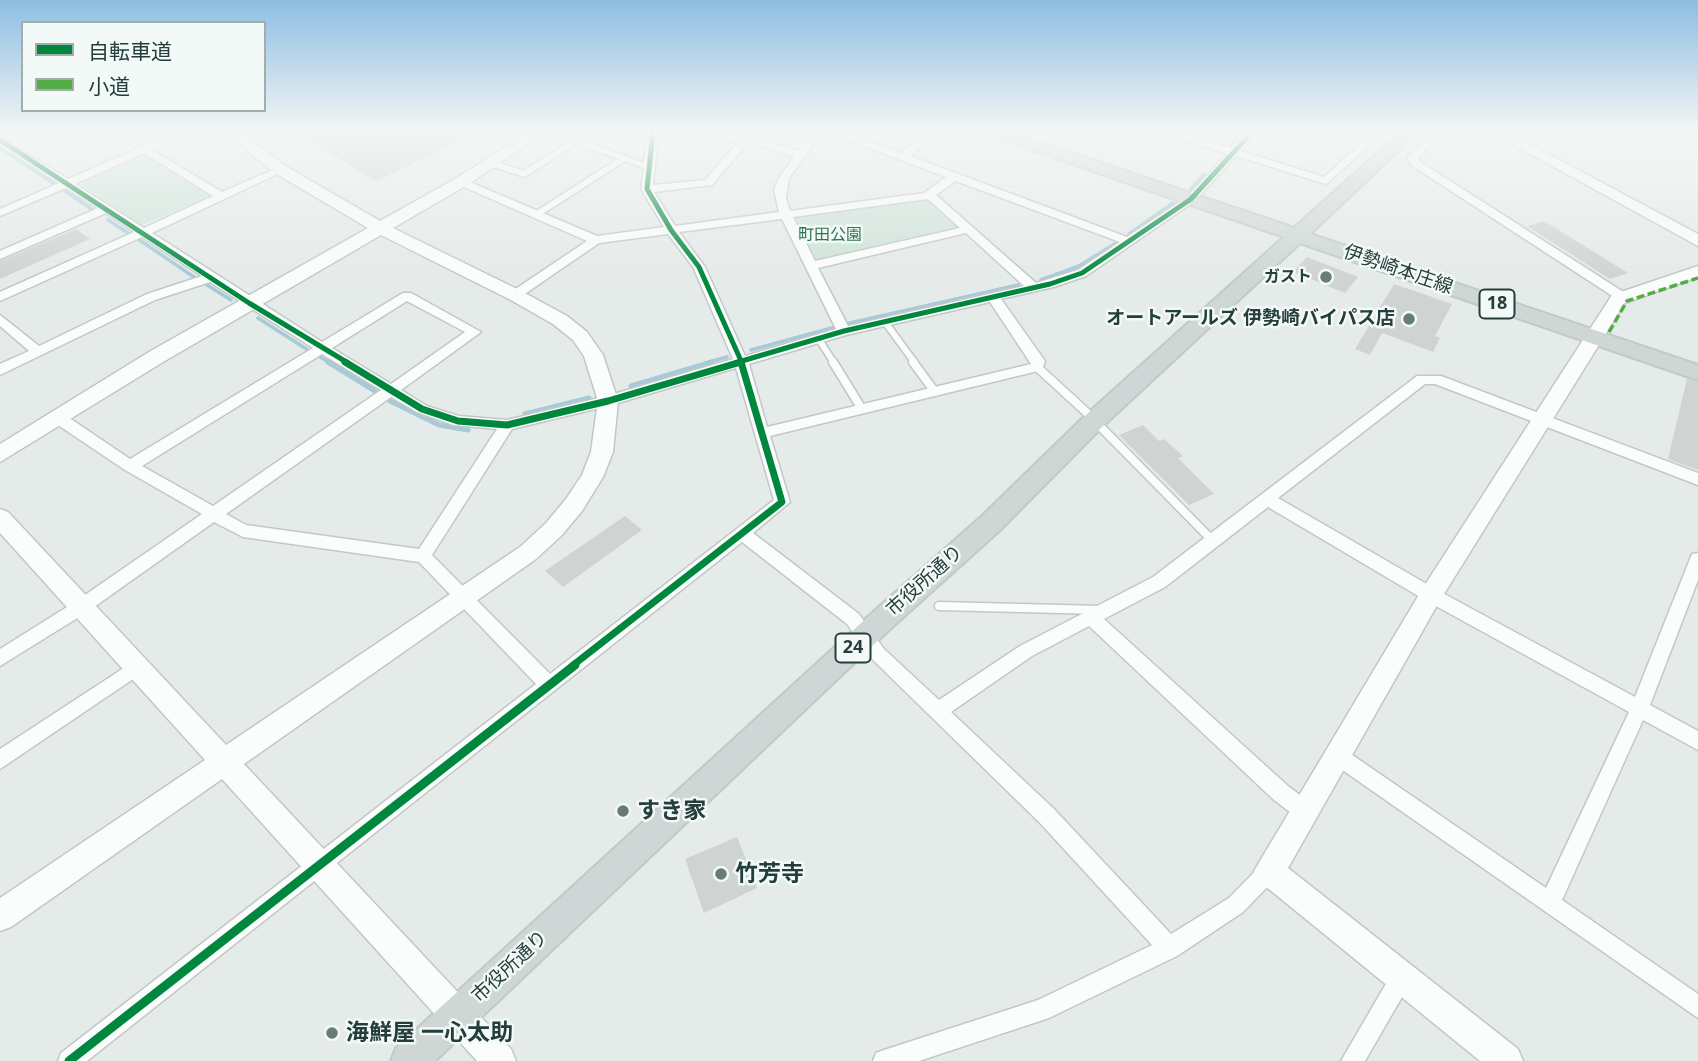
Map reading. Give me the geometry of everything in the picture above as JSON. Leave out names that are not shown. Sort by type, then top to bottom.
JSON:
[{"type":"main road","name":"伊勢崎本庄線","points":[[1137,181],[1698,373]]},
{"type":"main road","name":"市役所通り","points":[[409,1061],[990,524],[1095,420],[1357,181]]},
{"type":"street","points":[[64,181],[249,303],[422,409],[458,421],[507,425],[608,401],[844,331],[993,298],[1082,273],[1191,199],[1208,181]]},
{"type":"street","points":[[0,213],[74,181]]},
{"type":"street","points":[[195,181],[222,197]]},
{"type":"street","points":[[0,297],[258,181]]},
{"type":"street","points":[[0,916],[528,553],[554,529],[592,477],[602,452],[608,401],[593,355],[580,337],[560,320],[380,228],[299,181]]},
{"type":"street","points":[[69,1061],[782,502],[741,361],[699,267],[671,230],[647,189],[648,181]]},
{"type":"street","points":[[647,189],[708,183],[710,181]]},
{"type":"street","points":[[784,181],[780,186],[780,199],[786,215],[844,331]]},
{"type":"street","points":[[515,295],[596,240],[930,195],[949,181]]},
{"type":"street","points":[[967,181],[1130,242]]},
{"type":"street","points":[[1444,181],[1621,296]]},
{"type":"street","points":[[1586,181],[1698,241]]},
{"type":"street","points":[[0,454],[249,303],[461,182],[596,240]]},
{"type":"street","points":[[930,195],[1034,288]]},
{"type":"street","points":[[0,255],[106,209]]},
{"type":"street","points":[[810,266],[969,229]]},
{"type":"street","points":[[884,1061],[1041,1010],[1169,948],[1236,905],[1269,871],[1431,595],[1621,296],[1698,271]]},
{"type":"street","points":[[0,370],[151,297],[212,276]]},
{"type":"street","points":[[0,658],[81,607],[474,332],[407,296],[130,466]]},
{"type":"street","points":[[763,433],[1037,367],[1038,361],[993,298]]},
{"type":"street","points":[[0,319],[37,351]]},
{"type":"street","points":[[938,711],[1026,652],[1159,582],[1422,379],[1436,379],[1698,479]]},
{"type":"street","points":[[57,417],[130,466],[243,531],[423,556],[550,686]]},
{"type":"street","points":[[423,556],[507,425]]},
{"type":"street","points":[[1267,499],[1431,595],[1698,741]]},
{"type":"street","points":[[0,518],[499,1061]]},
{"type":"street","points":[[743,534],[853,619],[878,654],[1047,816],[1169,948]]},
{"type":"street","points":[[1550,902],[1639,710],[1698,559]]},
{"type":"street","points":[[1099,614],[1281,793],[1306,811]]},
{"type":"street","points":[[0,760],[136,668]]},
{"type":"street","points":[[1338,756],[1698,1007]]},
{"type":"street","points":[[1269,871],[1506,1061]]},
{"type":"street","points":[[1352,1061],[1402,978]]},
{"type":"lane","points":[[537,214],[589,181]]},
{"type":"lane","points":[[885,322],[935,392]]},
{"type":"lane","points":[[818,338],[862,409]]},
{"type":"lane","points":[[1037,367],[1095,420],[1213,541]]},
{"type":"lane","points":[[939,606],[1099,614]]},
{"type":"green space","points":[[87,181],[186,181],[211,196],[142,225],[80,184]]},
{"type":"green space","name":"町田公園","points":[[925,200],[931,202],[958,226],[955,229],[820,261],[815,258],[794,220],[798,217]]},
{"type":"building","points":[[1544,221],[1628,273],[1610,279],[1527,226]]},
{"type":"building","points":[[76,229],[90,239],[0,279],[0,261]]},
{"type":"building","points":[[1307,257],[1358,277],[1345,293],[1293,272]]},
{"type":"building","name":"オートアールズ 伊勢崎バイパス店","points":[[1394,284],[1452,304],[1435,336],[1440,338],[1433,352],[1382,333],[1370,355],[1355,349]]},
{"type":"building","points":[[1687,379],[1698,382],[1698,470],[1668,459]]},
{"type":"building","points":[[1143,425],[1159,441],[1164,439],[1183,456],[1178,458],[1214,494],[1189,505],[1119,435]]},
{"type":"building","points":[[625,516],[642,530],[563,587],[545,571]]},
{"type":"building","name":"竹芳寺","points":[[737,837],[757,888],[704,913],[685,859]]},
{"type":"waterway","points":[[49,181],[53,183]]},
{"type":"waterway","points":[[1191,189],[1198,181]]},
{"type":"waterway","points":[[65,191],[93,210]]},
{"type":"waterway","points":[[1129,234],[1173,203]]},
{"type":"waterway","points":[[108,220],[128,233]]},
{"type":"waterway","points":[[138,239],[194,277]]},
{"type":"waterway","points":[[1041,280],[1079,266],[1116,243]]},
{"type":"waterway","points":[[207,285],[231,300]]},
{"type":"waterway","points":[[751,350],[850,323],[1018,285]]},
{"type":"waterway","points":[[258,318],[308,350]]},
{"type":"waterway","points":[[317,355],[330,363]]},
{"type":"waterway","points":[[706,363],[727,357]]},
{"type":"waterway","points":[[328,362],[375,391]]},
{"type":"waterway","points":[[631,386],[712,362]]},
{"type":"waterway","points":[[525,414],[589,398]]},
{"type":"waterway","points":[[390,401],[439,425],[468,430]]},
{"type":"marked path","points":[[1609,332],[1627,301],[1698,278]]},
{"type":"cycle path","points":[[63,181],[249,303],[422,409],[458,421],[507,425],[608,401],[844,331],[1050,284],[1082,273],[1191,199],[1208,181]]},
{"type":"cycle path","points":[[69,1061],[782,502],[741,361],[699,267],[671,230],[647,189],[648,181]]},
{"type":"place","name":"ガスト","points":[[1326,277]]},
{"type":"place","name":"オートアールズ 伊勢崎バイパス店","points":[[1409,319]]},
{"type":"place","name":"すき家","points":[[623,811]]},
{"type":"place","name":"竹芳寺","points":[[721,874]]},
{"type":"place","name":"海鮮屋 一心太助","points":[[332,1033]]}]
